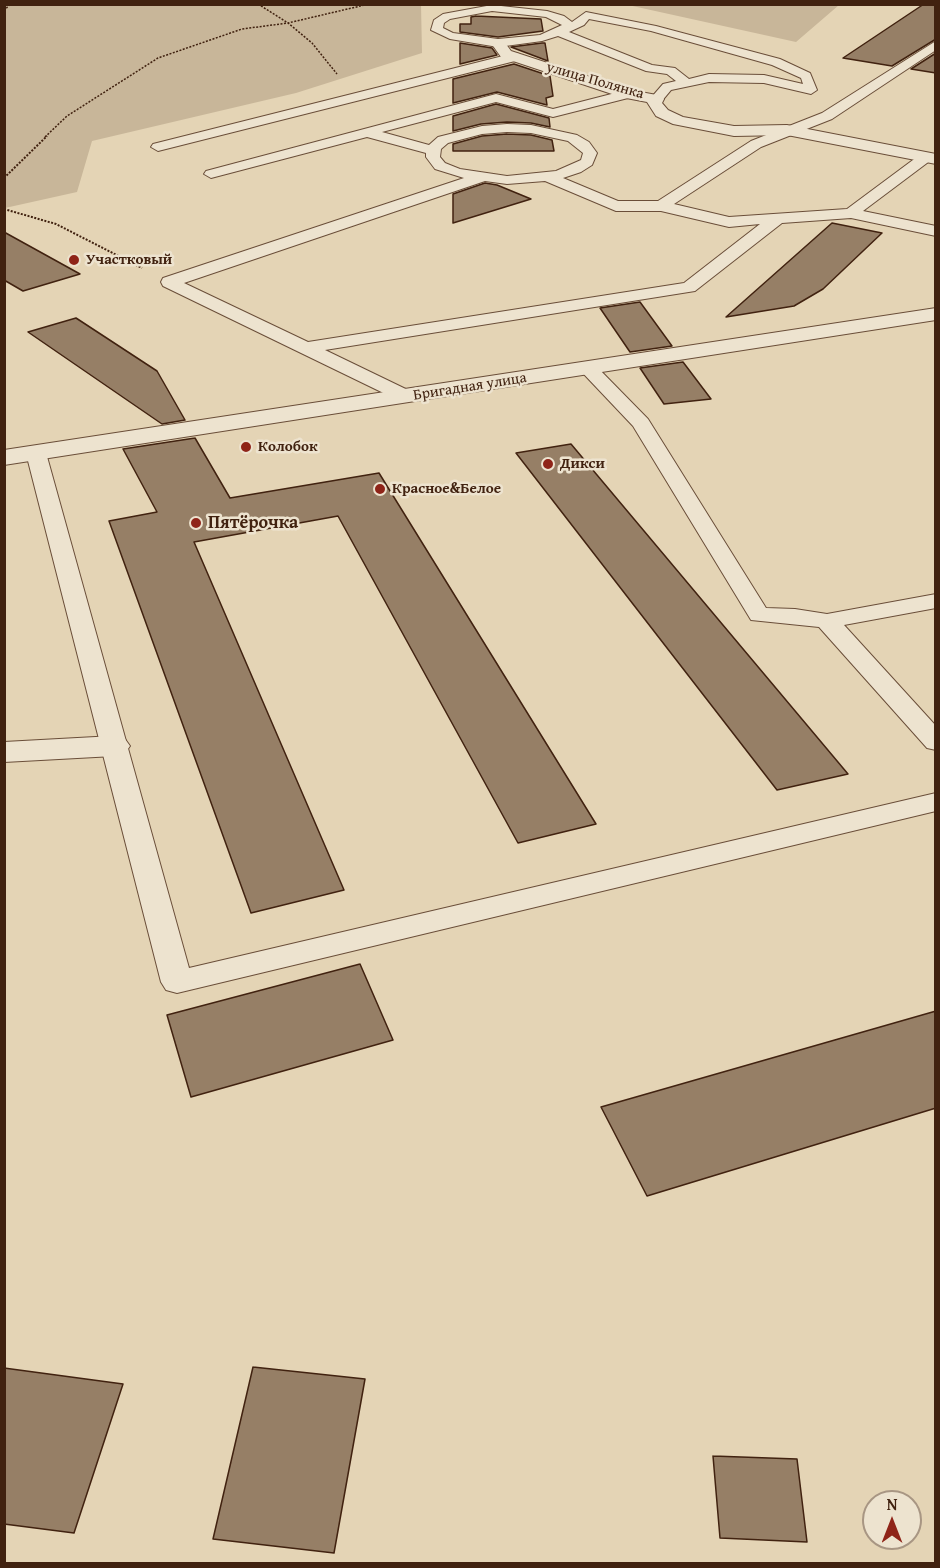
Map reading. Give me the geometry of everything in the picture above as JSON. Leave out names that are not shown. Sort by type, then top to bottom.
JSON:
[{"type":"street","name":"улица Полянка","points":[[498,43],[506,54],[627,94],[656,99],[654,104],[662,113],[679,121],[734,131],[787,130],[931,158]]},
{"type":"street","name":"Бригадная улица","points":[[4,458],[936,314]]},
{"type":"street","points":[[4,752],[114,746]]},
{"type":"lane","points":[[559,32],[568,27],[568,24],[560,18],[516,9],[467,11],[447,16],[438,22],[437,30],[450,36],[498,43],[521,42],[559,32],[580,23],[586,15],[652,28],[776,62],[806,76],[811,90]]},
{"type":"lane","points":[[559,32],[650,68],[671,71],[685,82]]},
{"type":"lane","points":[[661,206],[756,144],[827,116],[936,44]]},
{"type":"lane","points":[[158,147],[515,57]]},
{"type":"lane","points":[[656,99],[667,87],[685,82],[709,78],[745,78],[790,84],[811,90],[825,98],[831,107],[827,116]]},
{"type":"lane","points":[[211,174],[496,98],[554,112],[627,94]]},
{"type":"lane","points":[[340,101],[362,108]]},
{"type":"lane","points":[[384,115],[406,122]]},
{"type":"lane","points":[[507,128],[554,132],[584,145],[590,153],[587,162],[576,169],[549,177],[507,180],[480,178],[457,173],[440,166],[433,157],[433,152],[443,140],[460,134],[507,128]]},
{"type":"lane","points":[[368,132],[433,152]]},
{"type":"lane","points":[[851,213],[931,158]]},
{"type":"lane","points":[[549,177],[616,206],[661,206],[729,222],[851,213],[936,231]]},
{"type":"lane","points":[[169,282],[480,178]]},
{"type":"lane","points":[[306,348],[689,286],[777,219]]},
{"type":"lane","points":[[169,282],[406,397]]},
{"type":"lane","points":[[588,369],[640,423],[759,615],[795,616],[827,621],[936,601]]},
{"type":"lane","points":[[36,453],[177,982],[936,802]]},
{"type":"lane","points":[[827,621],[936,742]]},
{"type":"path","points":[[4,10],[10,4]]},
{"type":"path","points":[[258,4],[288,22],[312,43],[346,84],[340,101]]},
{"type":"path","points":[[4,178],[67,116],[158,58],[242,29],[288,22],[369,4]]},
{"type":"path","points":[[4,210],[56,224],[169,282]]},
{"type":"shaded area","points":[[4,5],[421,5],[422,53],[296,93],[92,141],[77,192],[5,208]]},
{"type":"shaded area","points":[[628,5],[839,5],[796,42]]},
{"type":"building","points":[[924,4],[936,4],[936,39],[892,66],[843,58]]},
{"type":"building","points":[[471,17],[541,19],[543,31],[498,37],[460,32],[460,24],[471,24]]},
{"type":"building","points":[[460,43],[492,48],[497,55],[460,64]]},
{"type":"building","points":[[545,43],[548,61],[511,47]]},
{"type":"building","points":[[936,53],[936,73],[911,69]]},
{"type":"building","points":[[514,64],[550,76],[553,96],[546,98],[547,105],[497,92],[453,103],[453,79]]},
{"type":"building","points":[[496,104],[549,118],[550,127],[507,122],[481,124],[453,131],[453,116]]},
{"type":"building","points":[[531,135],[552,140],[554,151],[453,151],[453,144],[482,136]]},
{"type":"building","points":[[485,183],[497,185],[531,199],[453,223],[453,194]]},
{"type":"building","points":[[832,223],[882,233],[823,289],[794,306],[726,317]]},
{"type":"building","points":[[4,232],[80,274],[23,291],[4,280]]},
{"type":"building","points":[[640,302],[672,346],[630,352],[600,308]]},
{"type":"building","points":[[76,318],[157,371],[185,420],[162,424],[28,332]]},
{"type":"building","points":[[683,362],[711,399],[664,404],[640,368]]},
{"type":"building","points":[[195,438],[230,498],[379,473],[596,824],[518,843],[338,516],[194,542],[344,890],[251,913],[109,521],[157,512],[123,449]]},
{"type":"building","points":[[571,444],[848,774],[777,790],[516,453]]},
{"type":"building","points":[[360,964],[393,1040],[191,1097],[167,1015]]},
{"type":"building","points":[[936,1011],[936,1108],[647,1196],[601,1107]]},
{"type":"building","points":[[253,1367],[365,1379],[334,1553],[213,1539]]},
{"type":"building","points":[[4,1368],[123,1384],[74,1533],[4,1524]]},
{"type":"building","points":[[713,1456],[797,1459],[807,1542],[720,1538]]},
{"type":"place","name":"Участковый","points":[[74,260]]},
{"type":"place","name":"Колобок","points":[[246,447]]},
{"type":"place","name":"Дикси","points":[[548,464]]},
{"type":"place","name":"Красное&Белое","points":[[380,489]]},
{"type":"place","name":"Пятёрочка","points":[[196,523]]}]
